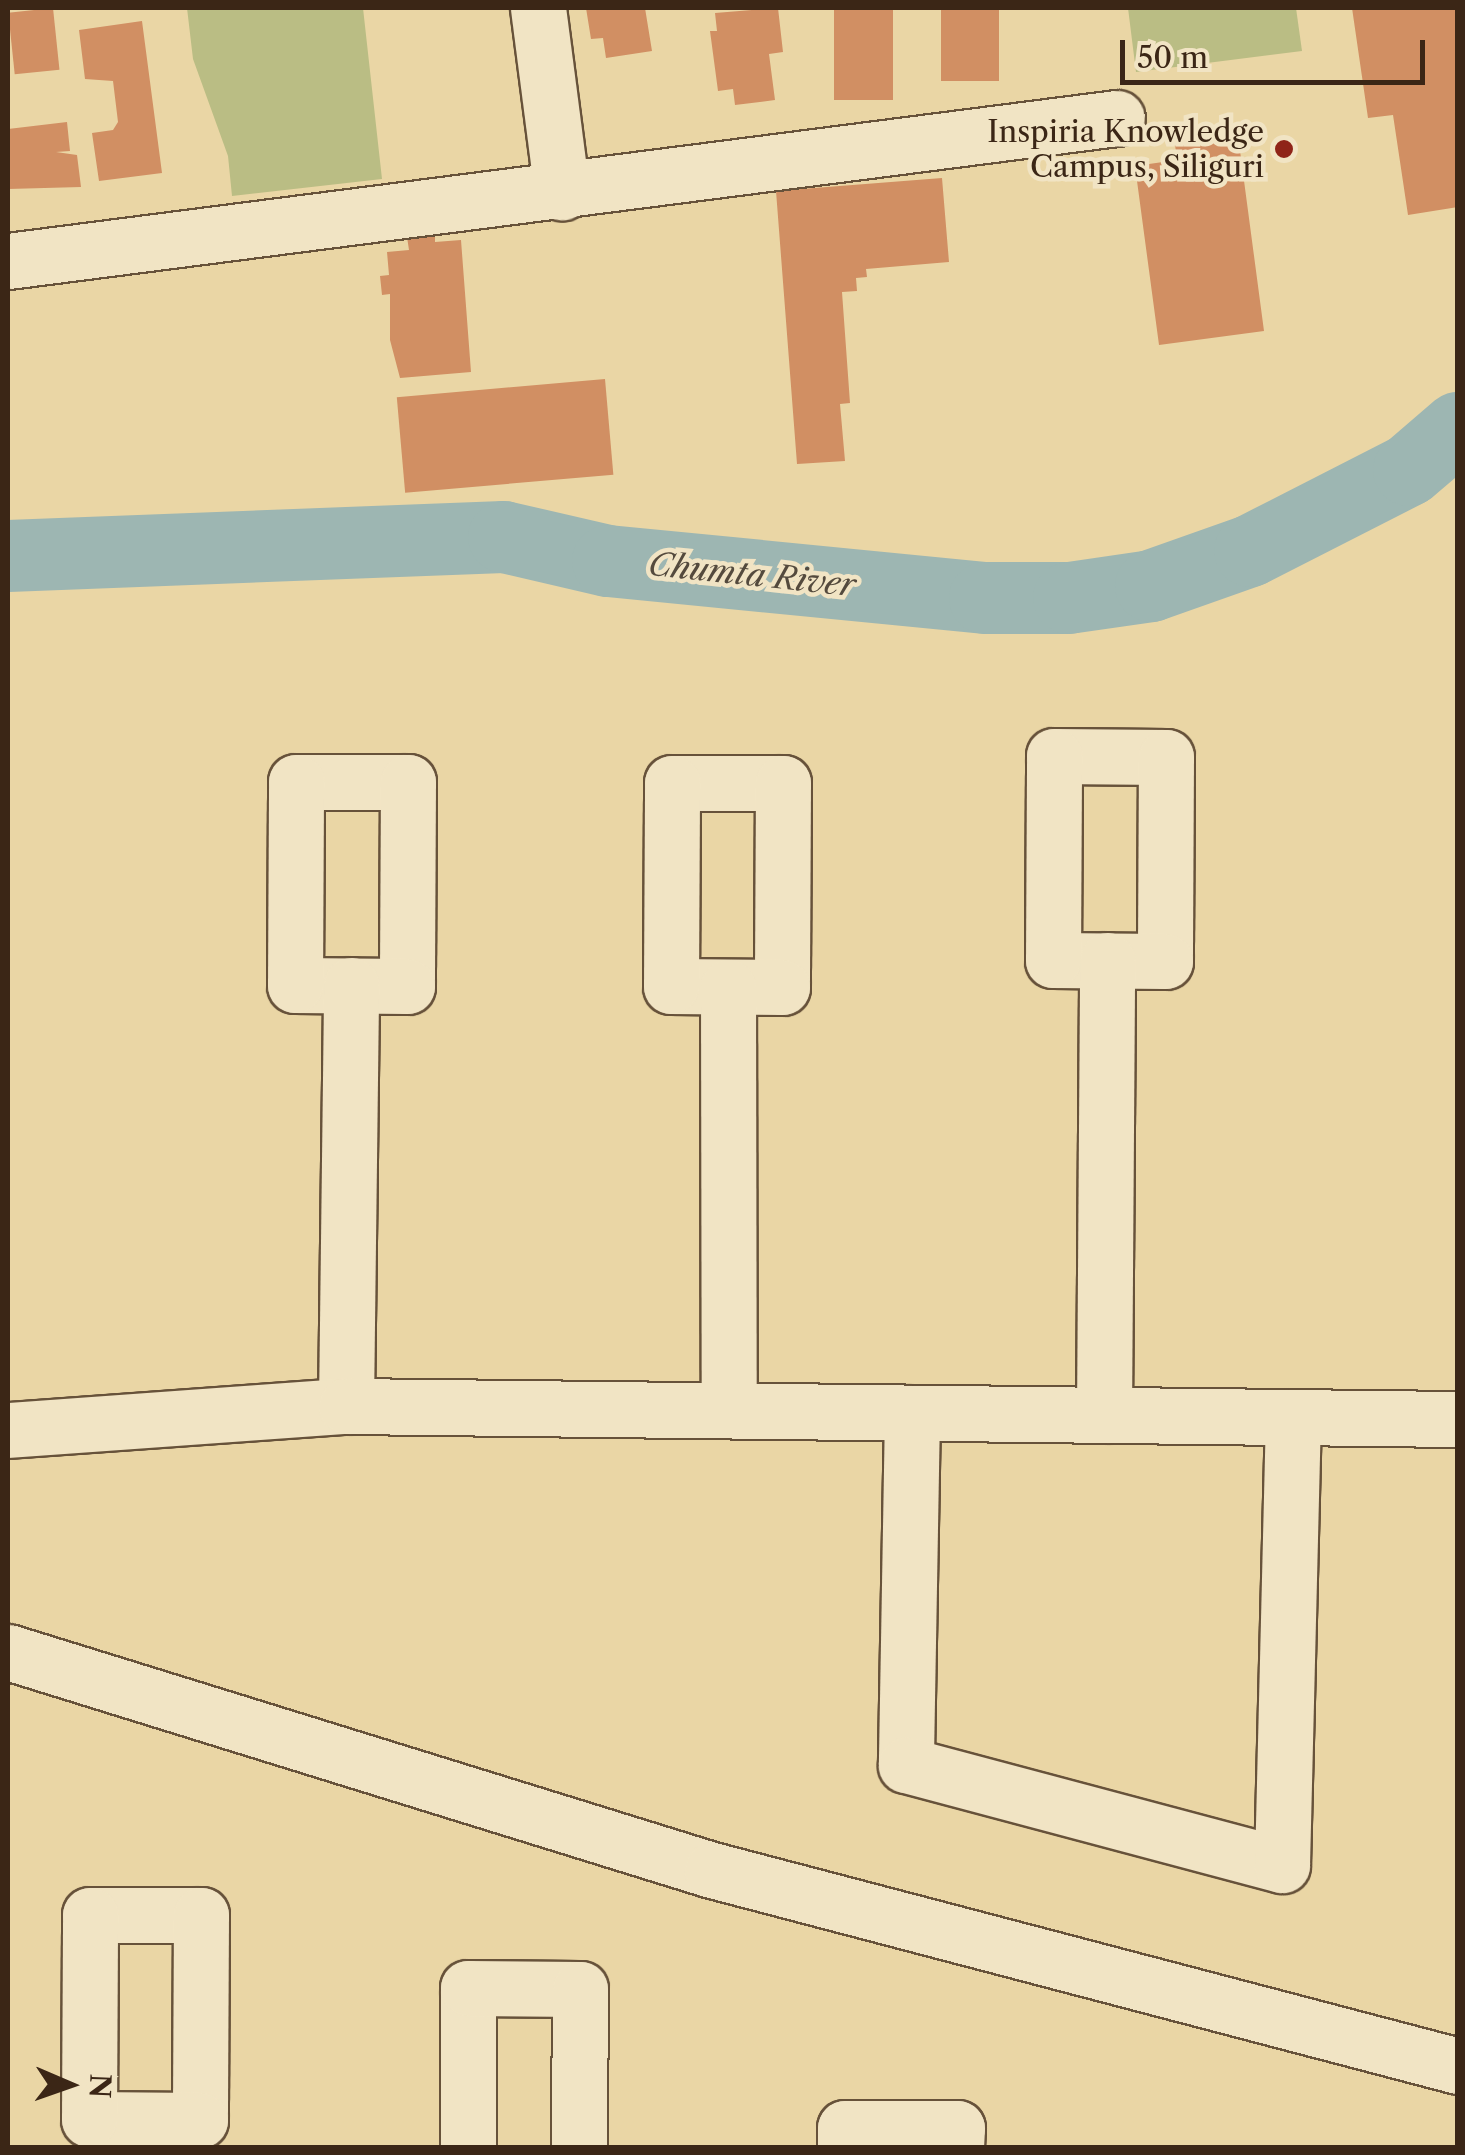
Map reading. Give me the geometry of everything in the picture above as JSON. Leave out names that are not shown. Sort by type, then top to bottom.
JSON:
[{"type":"street","points":[[538,8],[562,192]]},
{"type":"street","points":[[8,261],[1117,118]]},
{"type":"street","points":[[1104,1415],[1108,960]]},
{"type":"street","points":[[346,1406],[351,986]]},
{"type":"street","points":[[728,986],[729,1410]]},
{"type":"street","points":[[8,1430],[346,1406],[1458,1419]]},
{"type":"street","points":[[912,1412],[906,1766],[1282,1865],[1293,1417]]},
{"type":"street","points":[[8,1652],[712,1870],[1458,2066]]},
{"type":"street","points":[[468,2148],[468,1988],[580,1989],[579,2148]]},
{"type":"street","points":[[845,2148],[845,2128],[956,2128],[956,2148]]},
{"type":"green space","points":[[187,8],[363,8],[382,179],[232,196],[228,156],[193,59]]},
{"type":"green space","points":[[1128,8],[1296,8],[1302,51],[1136,72]]},
{"type":"building","points":[[53,8],[59,70],[15,74],[8,13]]},
{"type":"building","points":[[586,8],[645,8],[652,51],[606,58],[603,38],[591,39]]},
{"type":"building","points":[[778,8],[783,52],[769,54],[775,100],[735,105],[733,89],[718,91],[710,31],[717,31],[715,13]]},
{"type":"building","points":[[834,8],[893,8],[893,100],[834,100]]},
{"type":"building","points":[[941,8],[999,8],[999,81],[941,81]]},
{"type":"building","points":[[1352,8],[1458,8],[1458,207],[1408,215],[1393,115],[1368,118]]},
{"type":"building","points":[[142,21],[162,173],[99,181],[92,133],[113,130],[118,122],[113,81],[85,79],[79,30]]},
{"type":"building","points":[[67,122],[70,151],[56,152],[77,155],[81,187],[8,189],[8,129]]},
{"type":"building","points":[[1237,128],[1264,331],[1159,345],[1135,166],[1177,160],[1174,137]]},
{"type":"building","points":[[942,178],[949,262],[866,269],[867,277],[856,278],[857,291],[842,292],[850,403],[840,404],[845,461],[797,464],[776,191]]},
{"type":"building","points":[[435,235],[435,242],[461,240],[471,372],[400,378],[390,340],[390,294],[382,295],[380,276],[389,275],[387,252],[409,250],[407,237]]},
{"type":"building","points":[[605,379],[613,475],[405,493],[397,397]]},
{"type":"waterway","name":"Chumta River","points":[[8,556],[504,537],[608,561],[985,598],[1069,598],[1151,586],[1250,551],[1409,470],[1458,428]]},
{"type":"place","name":"Inspiria Knowledge Campus, Siliguri","points":[[1284,149]]}]
